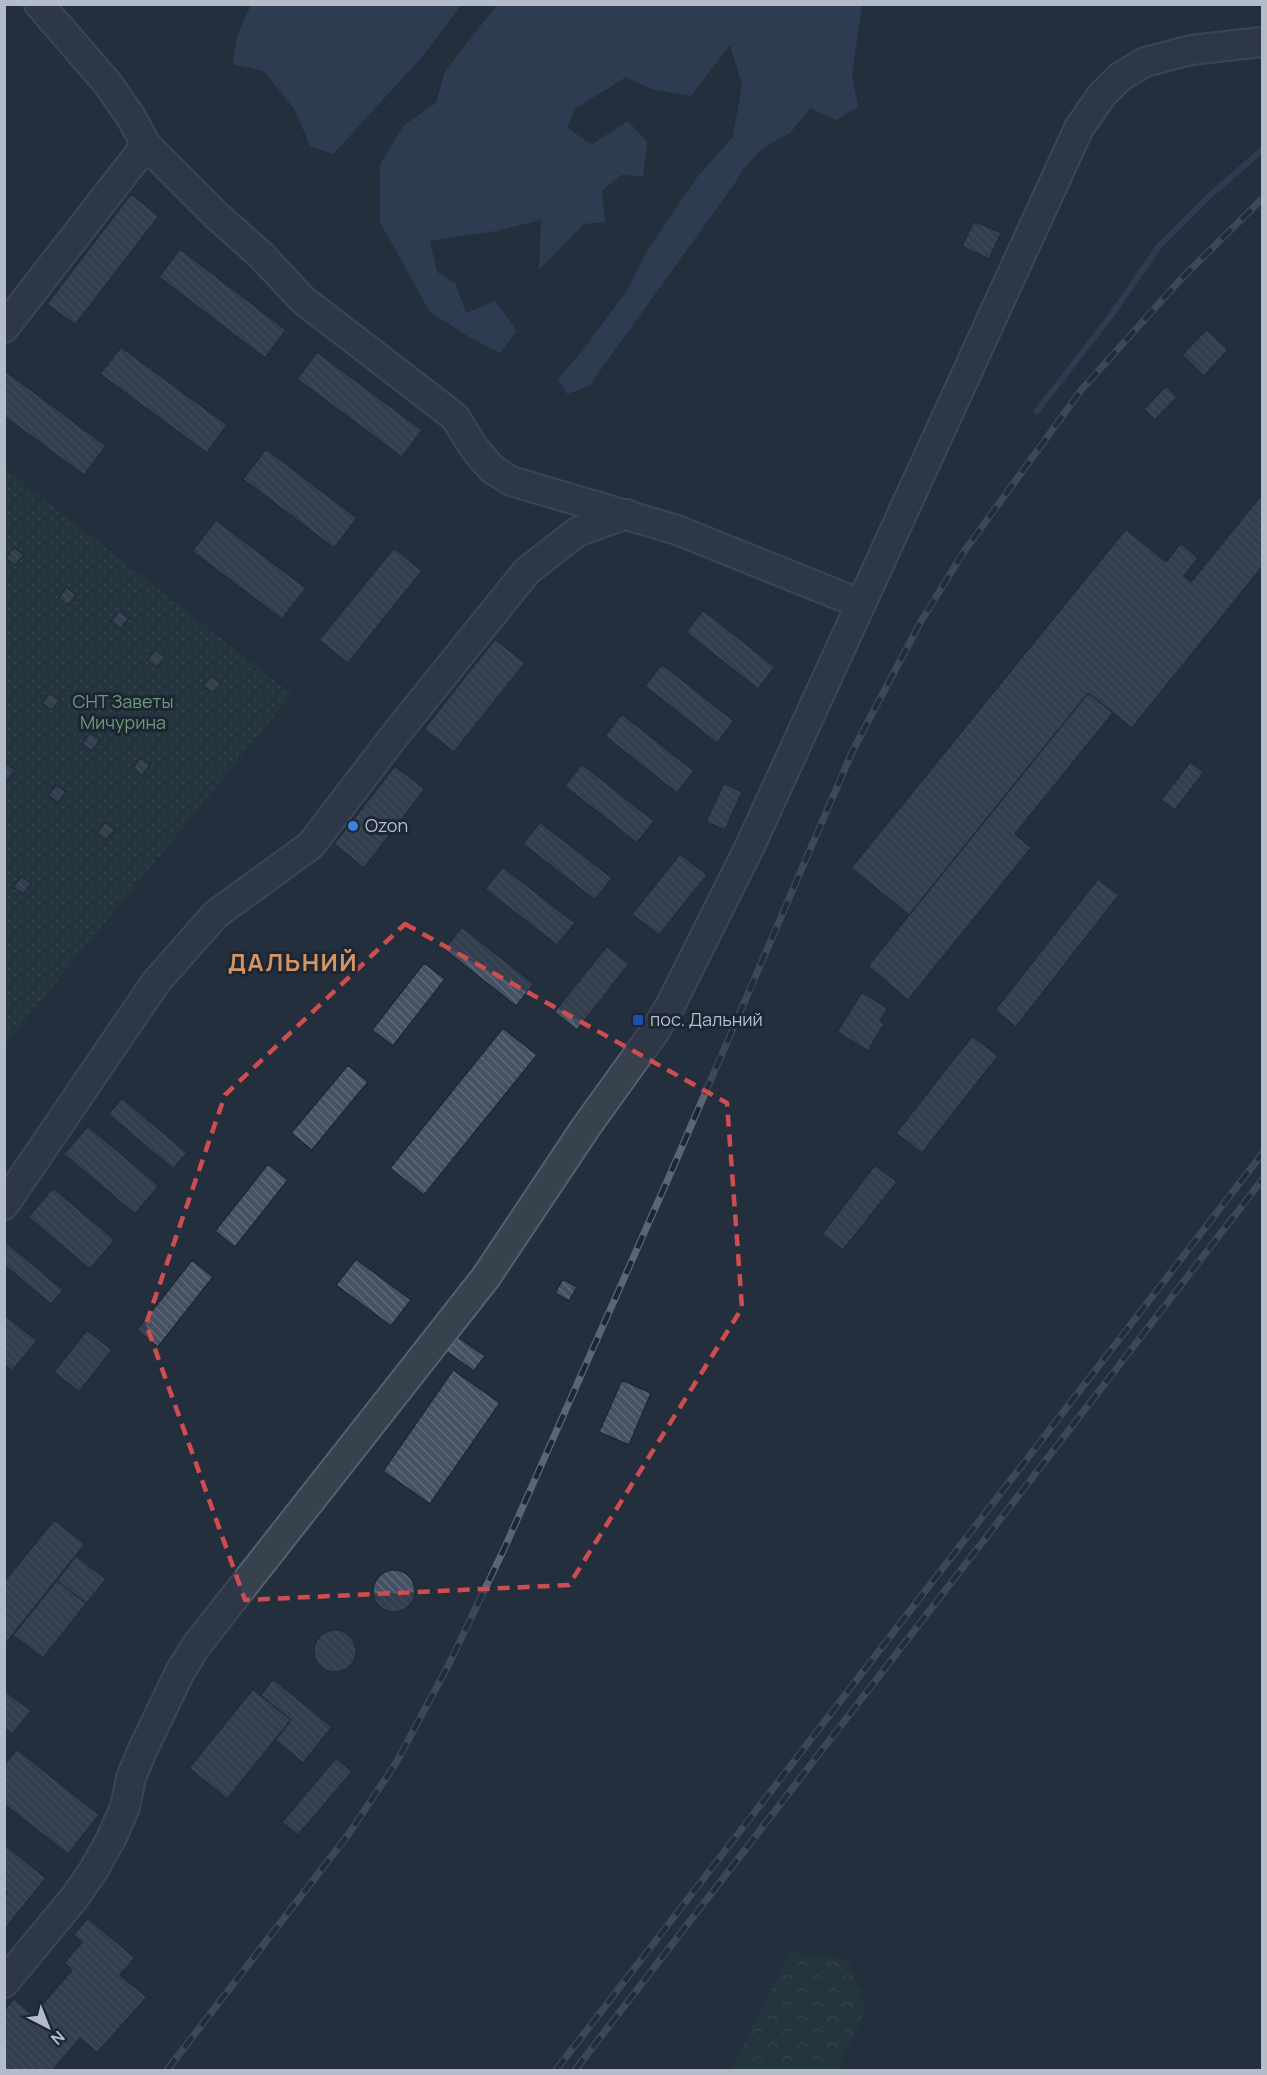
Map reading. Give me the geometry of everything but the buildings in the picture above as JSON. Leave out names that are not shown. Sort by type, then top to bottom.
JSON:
[{"type":"street","points":[[39,4],[108,84],[131,117],[146,145],[217,216],[261,255],[303,300],[454,417],[474,448],[492,469],[511,481],[627,514],[677,531],[861,604]]},
{"type":"street","points":[[4,1983],[75,1897],[93,1871],[111,1839],[142,1751],[181,1670],[196,1646],[479,1286],[670,1006],[750,846],[1079,128],[1102,95],[1119,77],[1144,62],[1191,50],[1263,42]]},
{"type":"street","points":[[4,328],[146,145]]},
{"type":"street","points":[[4,1204],[156,982],[216,914],[311,845],[395,735],[527,571],[577,532],[627,514]]},
{"type":"highlighted area","points":[[405,924],[727,1103],[742,1308],[569,1585],[245,1600],[146,1324],[225,1095]]},
{"type":"green space","name":"СНТ Заветы Мичурина","points":[[5,469],[292,694],[5,1045]]},
{"type":"green space","points":[[790,1952],[848,1960],[866,2010],[837,2070],[731,2070]]},
{"type":"water","points":[[251,4],[461,5],[422,57],[333,154],[310,146],[295,110],[264,71],[233,64],[237,36]]},
{"type":"water","points":[[498,4],[862,5],[852,75],[858,107],[836,120],[810,108],[791,132],[763,148],[743,169],[589,386],[567,394],[558,379],[584,349],[626,292],[646,252],[698,176],[733,137],[742,84],[730,45],[691,96],[651,89],[626,77],[576,108],[567,127],[591,145],[628,121],[647,142],[643,176],[621,175],[602,191],[605,222],[584,224],[539,270],[541,220],[496,231],[430,241],[437,272],[455,283],[466,313],[495,301],[517,331],[500,353],[469,337],[430,312],[380,222],[380,164],[404,125],[436,103],[445,71]]},
{"type":"waterway","points":[[1037,411],[1110,317],[1159,246],[1206,199],[1262,150]]},
{"type":"railway","points":[[167,2070],[348,1835],[396,1763],[449,1664],[505,1547],[672,1170],[853,750],[920,623],[963,553],[1082,389],[1181,279],[1262,199]]},
{"type":"railway","points":[[556,2070],[1262,1154]]},
{"type":"railway","points":[[575,2070],[1262,1180]]},
{"type":"place","name":"Ozon","points":[[353,826]]},
{"type":"place","name":"пос. Дальний","points":[[638,1020]]},
{"type":"district","name":"ДАЛЬНИЙ","points":[[293,963]]}]
